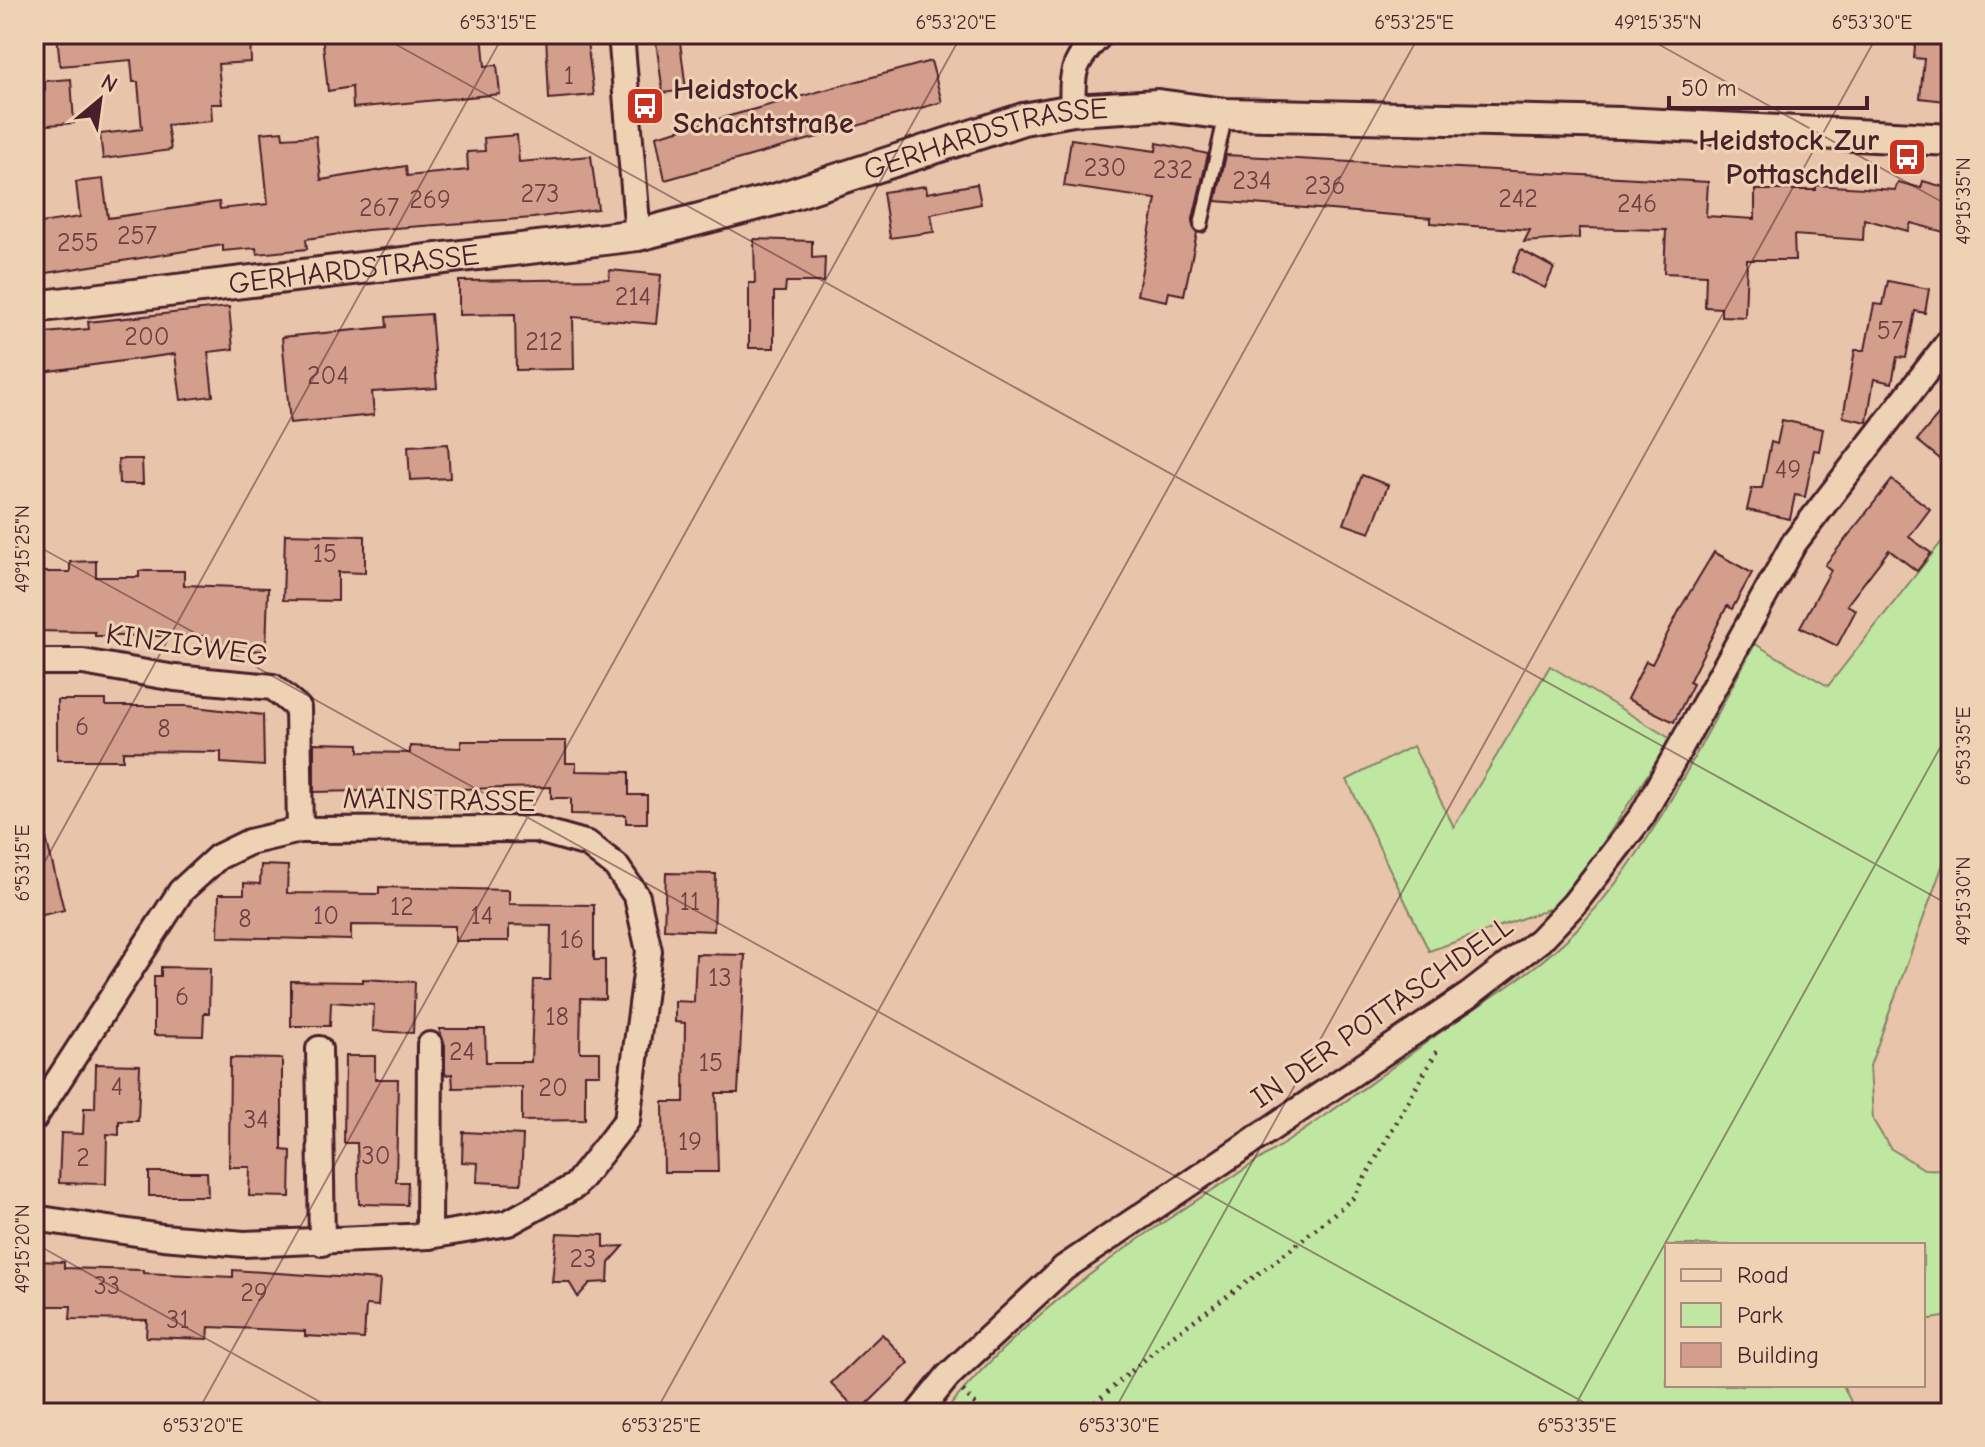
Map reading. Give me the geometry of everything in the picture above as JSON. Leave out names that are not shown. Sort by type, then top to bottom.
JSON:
[{"type":"street","points":[[621,34],[638,235]]},
{"type":"street","points":[[1073,110],[1071,78],[1078,56],[1101,34]]},
{"type":"street","name":"GERHARDSTRASSE","points":[[34,307],[638,235],[777,199],[1023,119],[1073,110],[1158,105],[1226,114],[1623,123],[1951,140]]},
{"type":"street","name":"IN DER POTTASCHDELL","points":[[918,1413],[948,1376],[1064,1268],[1469,995],[1540,940],[1566,913],[1642,816],[1794,543],[1951,339]]},
{"type":"street","name":"KINZIGWEG","points":[[34,662],[83,662],[175,678],[273,687],[298,708],[300,830]]},
{"type":"street","name":"MAINSTRASSE","points":[[34,1118],[181,891],[218,857],[249,842],[300,830],[535,829],[588,844],[616,866],[637,897],[649,951],[627,1120],[575,1186],[508,1223],[429,1236],[244,1244],[34,1218]]},
{"type":"street","points":[[429,1236],[430,1045]]},
{"type":"street","points":[[319,1049],[322,1243]]},
{"type":"lane","points":[[1201,225],[1226,114]]},
{"type":"path","points":[[1083,1413],[1171,1337],[1284,1255],[1354,1197],[1446,1034]]},
{"type":"green space","points":[[1951,530],[1951,842],[1870,1066],[1873,1120],[1890,1148],[1924,1169],[1951,1170],[1951,1316],[1925,1320],[1925,1243],[1665,1243],[1665,1387],[1844,1387],[1856,1413],[944,1413],[981,1371],[1061,1297],[1149,1232],[1327,1115],[1561,945],[1604,898],[1653,830],[1755,644],[1828,686]]},
{"type":"green space","points":[[1550,666],[1671,739],[1563,904],[1429,951],[1347,780],[1413,746],[1454,827]]},
{"type":"building","points":[[57,34],[250,34],[251,62],[218,64],[222,104],[211,104],[212,121],[167,125],[171,150],[103,159],[100,134],[142,129],[138,82],[133,82],[131,60],[60,66]]},
{"type":"building","points":[[322,34],[482,34],[485,66],[497,65],[500,94],[353,108],[352,87],[328,91]]},
{"type":"building","points":[[546,34],[586,34],[594,95],[549,99]]},
{"type":"building","points":[[655,34],[679,34],[686,90],[663,93]]},
{"type":"building","points":[[1916,34],[1951,34],[1945,101],[1920,98],[1924,59],[1914,58]]},
{"type":"building","points":[[931,61],[942,102],[665,180],[656,136]]},
{"type":"building","points":[[71,79],[74,123],[34,126],[34,90],[45,90],[45,81]]},
{"type":"building","points":[[282,131],[283,138],[316,136],[321,180],[406,166],[407,176],[468,170],[467,152],[485,151],[484,138],[517,135],[519,162],[591,156],[598,209],[533,218],[367,230],[306,239],[307,249],[257,254],[256,248],[223,251],[223,245],[34,275],[34,224],[80,217],[76,182],[103,179],[108,218],[219,202],[220,209],[268,204],[261,133]]},
{"type":"building","points":[[1071,139],[1156,151],[1157,143],[1208,154],[1192,223],[1197,233],[1184,295],[1169,292],[1167,301],[1137,295],[1156,199],[1064,186]]},
{"type":"building","points":[[1226,155],[1708,182],[1706,216],[1755,219],[1755,190],[1816,190],[1816,185],[1895,190],[1898,182],[1921,188],[1923,181],[1951,189],[1951,234],[1911,223],[1908,231],[1864,219],[1863,240],[1794,235],[1795,260],[1747,260],[1745,317],[1721,316],[1721,308],[1705,307],[1706,275],[1664,273],[1666,230],[1579,228],[1579,238],[1524,242],[1530,230],[1431,223],[1431,218],[1216,201]]},
{"type":"building","points":[[977,184],[981,204],[931,214],[934,232],[890,238],[883,192],[926,186],[927,193]]},
{"type":"building","points":[[754,239],[812,241],[812,258],[825,257],[824,282],[786,282],[785,292],[774,292],[774,348],[749,348],[749,283],[755,283]]},
{"type":"building","points":[[1521,250],[1554,268],[1545,288],[1512,272]]},
{"type":"building","points":[[610,270],[661,275],[656,324],[573,317],[574,369],[516,370],[515,314],[459,315],[459,281],[609,279]]},
{"type":"building","points":[[1888,281],[1929,289],[1925,313],[1915,311],[1906,358],[1897,357],[1892,383],[1874,379],[1867,422],[1843,417],[1855,350],[1865,350],[1874,304],[1883,305]]},
{"type":"building","points":[[229,307],[233,349],[208,352],[213,396],[181,400],[175,354],[34,373],[34,334],[89,329],[88,322]]},
{"type":"building","points":[[431,314],[437,388],[372,392],[374,415],[290,423],[282,337],[387,327],[386,317]]},
{"type":"building","points":[[1951,400],[1951,468],[1917,440]]},
{"type":"building","points":[[1782,420],[1823,429],[1819,451],[1814,450],[1805,497],[1795,495],[1790,519],[1747,510],[1752,488],[1762,488],[1771,442],[1777,444]]},
{"type":"building","points":[[448,444],[450,478],[410,480],[408,446]]},
{"type":"building","points":[[118,459],[142,459],[143,484],[119,484]]},
{"type":"building","points":[[1362,475],[1388,485],[1370,533],[1344,524]]},
{"type":"building","points":[[1892,480],[1930,509],[1909,537],[1931,553],[1917,571],[1889,550],[1847,605],[1856,610],[1837,646],[1800,627],[1831,570],[1825,565]]},
{"type":"building","points":[[285,534],[365,536],[365,573],[338,572],[338,601],[283,600]]},
{"type":"building","points":[[1714,552],[1752,573],[1732,609],[1727,606],[1689,682],[1693,684],[1674,722],[1627,699],[1646,661],[1652,664]]},
{"type":"building","points":[[96,561],[96,577],[139,577],[139,571],[184,571],[184,585],[268,588],[266,651],[208,649],[209,636],[95,636],[95,632],[34,631],[34,572],[70,572],[70,562]]},
{"type":"building","points":[[57,700],[106,700],[106,706],[187,706],[263,715],[264,766],[221,763],[221,752],[123,751],[123,760],[57,760]]},
{"type":"building","points":[[461,741],[566,741],[566,763],[576,763],[576,771],[629,772],[629,795],[647,795],[647,823],[626,823],[626,815],[571,814],[571,798],[551,798],[551,787],[314,792],[314,743],[359,744],[359,752],[410,753],[410,746],[461,748]]},
{"type":"building","points":[[42,822],[64,910],[34,917],[34,823]]},
{"type":"building","points":[[261,865],[288,866],[287,893],[379,894],[379,887],[509,890],[509,904],[594,905],[594,960],[605,960],[605,999],[581,998],[580,1052],[600,1052],[600,1074],[585,1074],[585,1120],[522,1121],[522,1087],[453,1088],[452,1074],[445,1075],[445,1045],[439,1029],[485,1029],[486,1062],[531,1062],[534,980],[550,980],[551,926],[509,925],[509,941],[455,941],[455,926],[351,925],[351,940],[218,937],[219,894],[244,894],[244,883],[260,884]]},
{"type":"building","points":[[666,873],[716,874],[714,931],[664,929]]},
{"type":"building","points":[[696,954],[745,955],[738,1093],[716,1093],[718,1172],[664,1172],[663,1102],[684,1102],[685,1023],[675,1022],[675,1001],[694,1002]]},
{"type":"building","points":[[161,967],[210,968],[209,1013],[204,1013],[203,1036],[154,1035],[154,976],[161,976]]},
{"type":"building","points":[[363,979],[415,982],[413,1033],[373,1031],[374,1005],[331,1002],[330,1026],[291,1026],[291,981],[363,982]]},
{"type":"building","points":[[345,1056],[375,1056],[375,1079],[398,1079],[396,1182],[408,1182],[407,1205],[359,1204],[357,1143],[344,1143]]},
{"type":"building","points":[[230,1058],[282,1059],[282,1150],[291,1151],[290,1197],[249,1196],[250,1167],[229,1167]]},
{"type":"building","points":[[96,1064],[140,1065],[138,1121],[119,1121],[119,1135],[107,1134],[106,1184],[59,1183],[61,1133],[83,1134],[84,1108],[95,1108]]},
{"type":"building","points":[[463,1132],[523,1135],[521,1184],[477,1182],[478,1163],[462,1162]]},
{"type":"building","points":[[149,1172],[207,1172],[208,1196],[149,1196]]},
{"type":"building","points":[[557,1233],[604,1235],[604,1247],[624,1246],[609,1263],[608,1282],[590,1283],[578,1297],[569,1282],[552,1282]]},
{"type":"building","points":[[34,1261],[64,1262],[64,1268],[143,1270],[143,1273],[233,1277],[233,1270],[380,1280],[378,1306],[366,1305],[364,1339],[305,1336],[305,1331],[209,1327],[208,1339],[146,1337],[147,1320],[70,1319],[71,1306],[34,1306]]},
{"type":"building","points":[[882,1334],[909,1363],[859,1412],[831,1383]]},
{"type":"place","name":"Heidstock Schachtstraße","points":[[645,106]]},
{"type":"place","name":"Heidstock Zur Pottaschdell","points":[[1907,157]]}]
